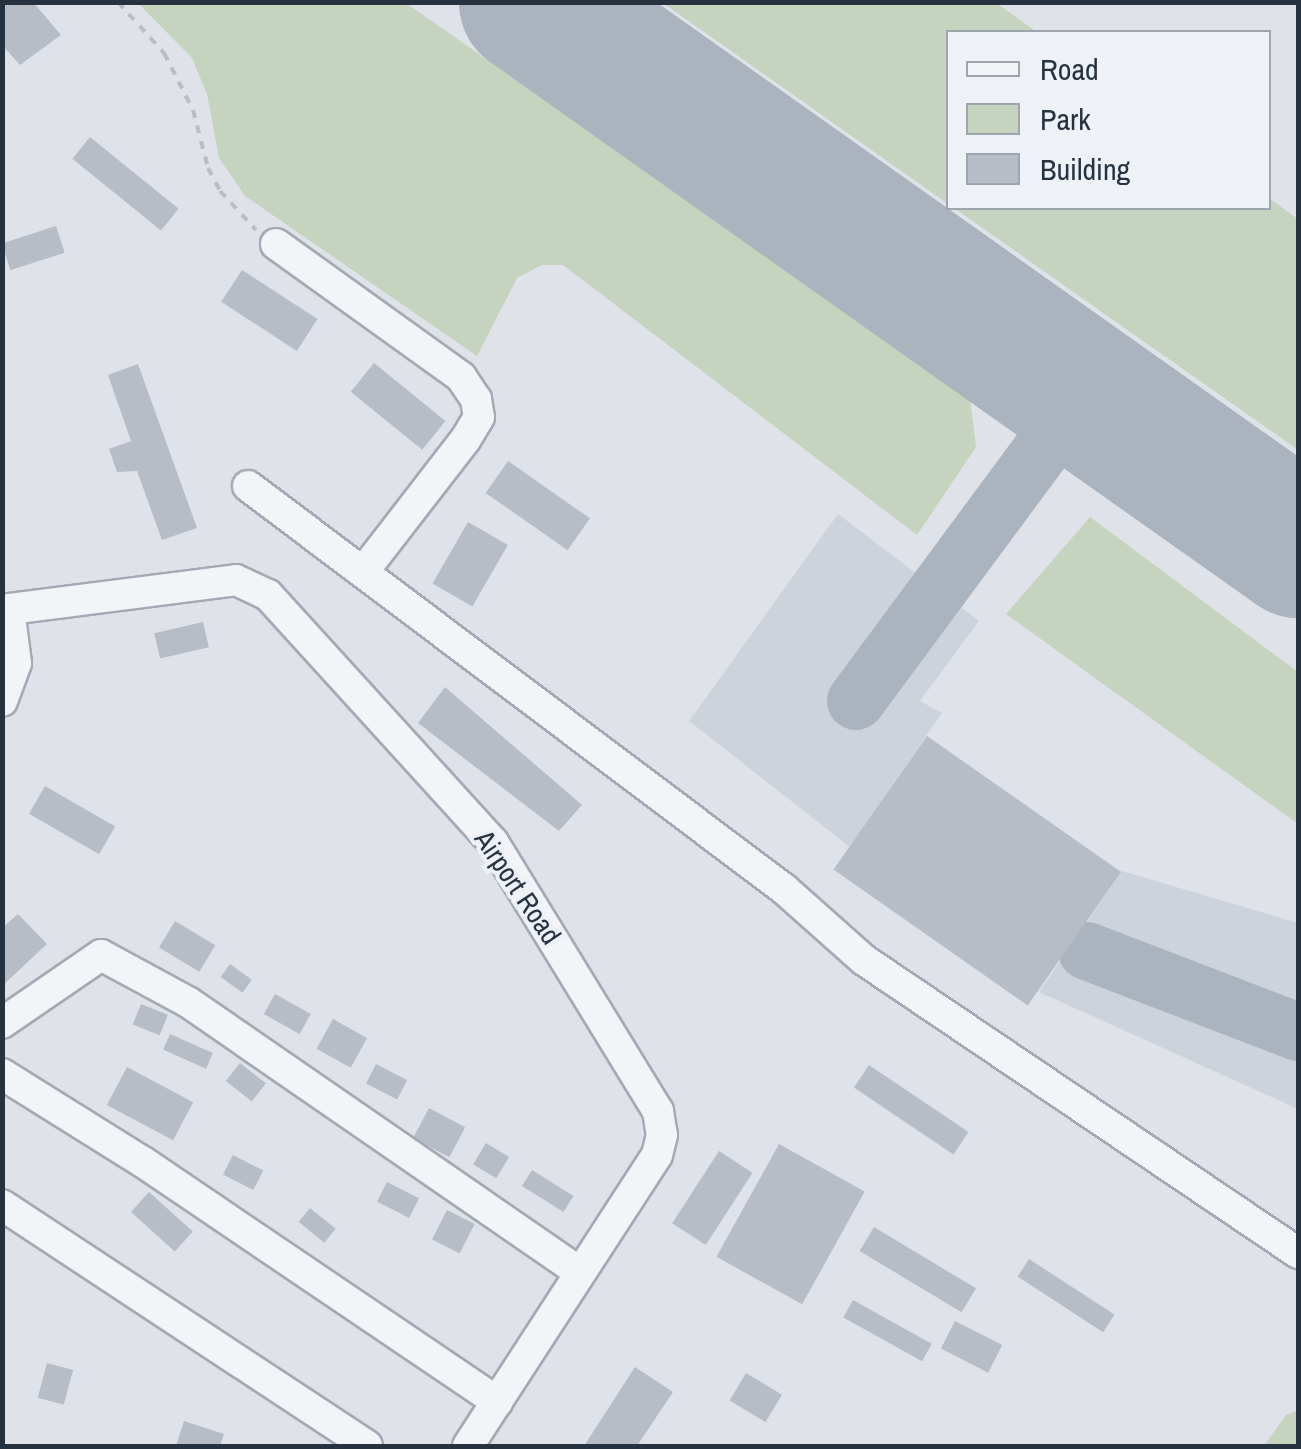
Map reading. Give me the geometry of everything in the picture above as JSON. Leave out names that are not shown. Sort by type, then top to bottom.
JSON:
[{"type":"street","points":[[276,244],[461,377],[476,399],[478,417],[465,440],[363,572]]},
{"type":"street","points":[[248,486],[784,890],[864,960],[1298,1253]]},
{"type":"street","name":"Airport Road","points":[[6,609],[236,580],[268,595],[493,842],[658,1111],[662,1135],[657,1155],[468,1446]]},
{"type":"street","points":[[2,701],[16,664],[6,609]]},
{"type":"street","points":[[2,1023],[102,955],[188,1002],[580,1272]]},
{"type":"street","points":[[2,1074],[142,1162],[497,1402]]},
{"type":"street","points":[[2,1204],[366,1446]]},
{"type":"path","points":[[118,2],[164,53],[178,76],[193,110],[208,168],[220,190],[259,234],[276,244]]},
{"type":"shaded area","points":[[838,514],[979,621],[920,701],[942,713],[850,847],[689,721]]},
{"type":"shaded area","points":[[1122,871],[1298,923],[1298,1109],[1039,992]]},
{"type":"green space","points":[[138,3],[406,3],[970,398],[976,447],[917,535],[563,265],[542,265],[517,278],[477,356],[245,196],[219,158],[207,94],[192,58]]},
{"type":"green space","points":[[663,3],[996,3],[1034,30],[946,30],[946,203]]},
{"type":"green space","points":[[1271,199],[1298,219],[1298,450],[957,210],[1271,210]]},
{"type":"green space","points":[[1090,517],[1298,672],[1298,824],[1006,614]]},
{"type":"green space","points":[[1296,1411],[1298,1446],[1264,1446],[1286,1415]]},
{"type":"building","points":[[2,2],[33,2],[61,35],[20,65],[2,45]]},
{"type":"building","points":[[90,137],[179,209],[161,231],[72,159]]},
{"type":"building","points":[[56,226],[65,253],[10,270],[2,244]]},
{"type":"building","points":[[242,270],[317,319],[297,351],[221,302]]},
{"type":"building","points":[[374,363],[445,421],[422,450],[351,392]]},
{"type":"building","points":[[138,364],[197,528],[162,540],[137,471],[117,472],[109,449],[131,441],[108,375]]},
{"type":"building","points":[[508,461],[590,518],[568,550],[486,493]]},
{"type":"building","points":[[468,522],[508,545],[472,606],[432,583]]},
{"type":"building","points":[[203,622],[209,647],[160,659],[154,633]]},
{"type":"building","points":[[445,687],[582,805],[559,831],[418,723]]},
{"type":"building","points":[[927,736],[1121,872],[1028,1005],[834,870]]},
{"type":"building","points":[[45,786],[115,826],[99,854],[29,814]]},
{"type":"building","points":[[18,914],[47,944],[2,986],[2,928]]},
{"type":"building","points":[[175,921],[215,945],[199,972],[159,948]]},
{"type":"building","points":[[230,964],[252,980],[242,993],[221,977]]},
{"type":"building","points":[[275,994],[311,1014],[300,1034],[264,1014]]},
{"type":"building","points":[[141,1004],[168,1015],[160,1035],[133,1024]]},
{"type":"building","points":[[333,1019],[367,1038],[351,1068],[317,1049]]},
{"type":"building","points":[[170,1034],[213,1053],[206,1069],[163,1050]]},
{"type":"building","points":[[240,1063],[266,1083],[252,1101],[226,1081]]},
{"type":"building","points":[[376,1064],[407,1080],[397,1099],[366,1084]]},
{"type":"building","points":[[869,1065],[968,1132],[953,1154],[854,1087]]},
{"type":"building","points":[[127,1067],[193,1102],[173,1140],[107,1105]]},
{"type":"building","points":[[429,1108],[465,1127],[449,1157],[413,1138]]},
{"type":"building","points":[[486,1143],[509,1157],[496,1178],[473,1164]]},
{"type":"building","points":[[779,1144],[865,1192],[802,1304],[716,1257]]},
{"type":"building","points":[[719,1151],[753,1173],[706,1245],[672,1223]]},
{"type":"building","points":[[233,1155],[263,1170],[253,1190],[223,1175]]},
{"type":"building","points":[[532,1170],[574,1196],[563,1212],[522,1186]]},
{"type":"building","points":[[387,1182],[419,1198],[409,1218],[377,1202]]},
{"type":"building","points":[[149,1192],[193,1231],[175,1252],[131,1212]]},
{"type":"building","points":[[310,1208],[336,1229],[324,1243],[299,1222]]},
{"type":"building","points":[[447,1210],[475,1224],[460,1253],[432,1239]]},
{"type":"building","points":[[874,1227],[976,1288],[962,1312],[860,1251]]},
{"type":"building","points":[[1029,1259],[1115,1315],[1103,1332],[1018,1277]]},
{"type":"building","points":[[853,1300],[932,1344],[922,1361],[843,1317]]},
{"type":"building","points":[[955,1321],[1002,1345],[988,1373],[941,1349]]},
{"type":"building","points":[[47,1363],[73,1370],[64,1405],[38,1398]]},
{"type":"building","points":[[635,1367],[673,1392],[637,1446],[584,1446]]},
{"type":"building","points":[[746,1373],[782,1395],[766,1422],[730,1400]]},
{"type":"building","points":[[184,1421],[224,1434],[220,1446],[176,1446]]},
{"type":"taxiway","points":[[856,701],[1068,415],[1077,408],[1102,406]]},
{"type":"taxiway","points":[[1087,951],[1298,1032]]},
{"type":"runway","points":[[531,2],[1298,545]]}]
